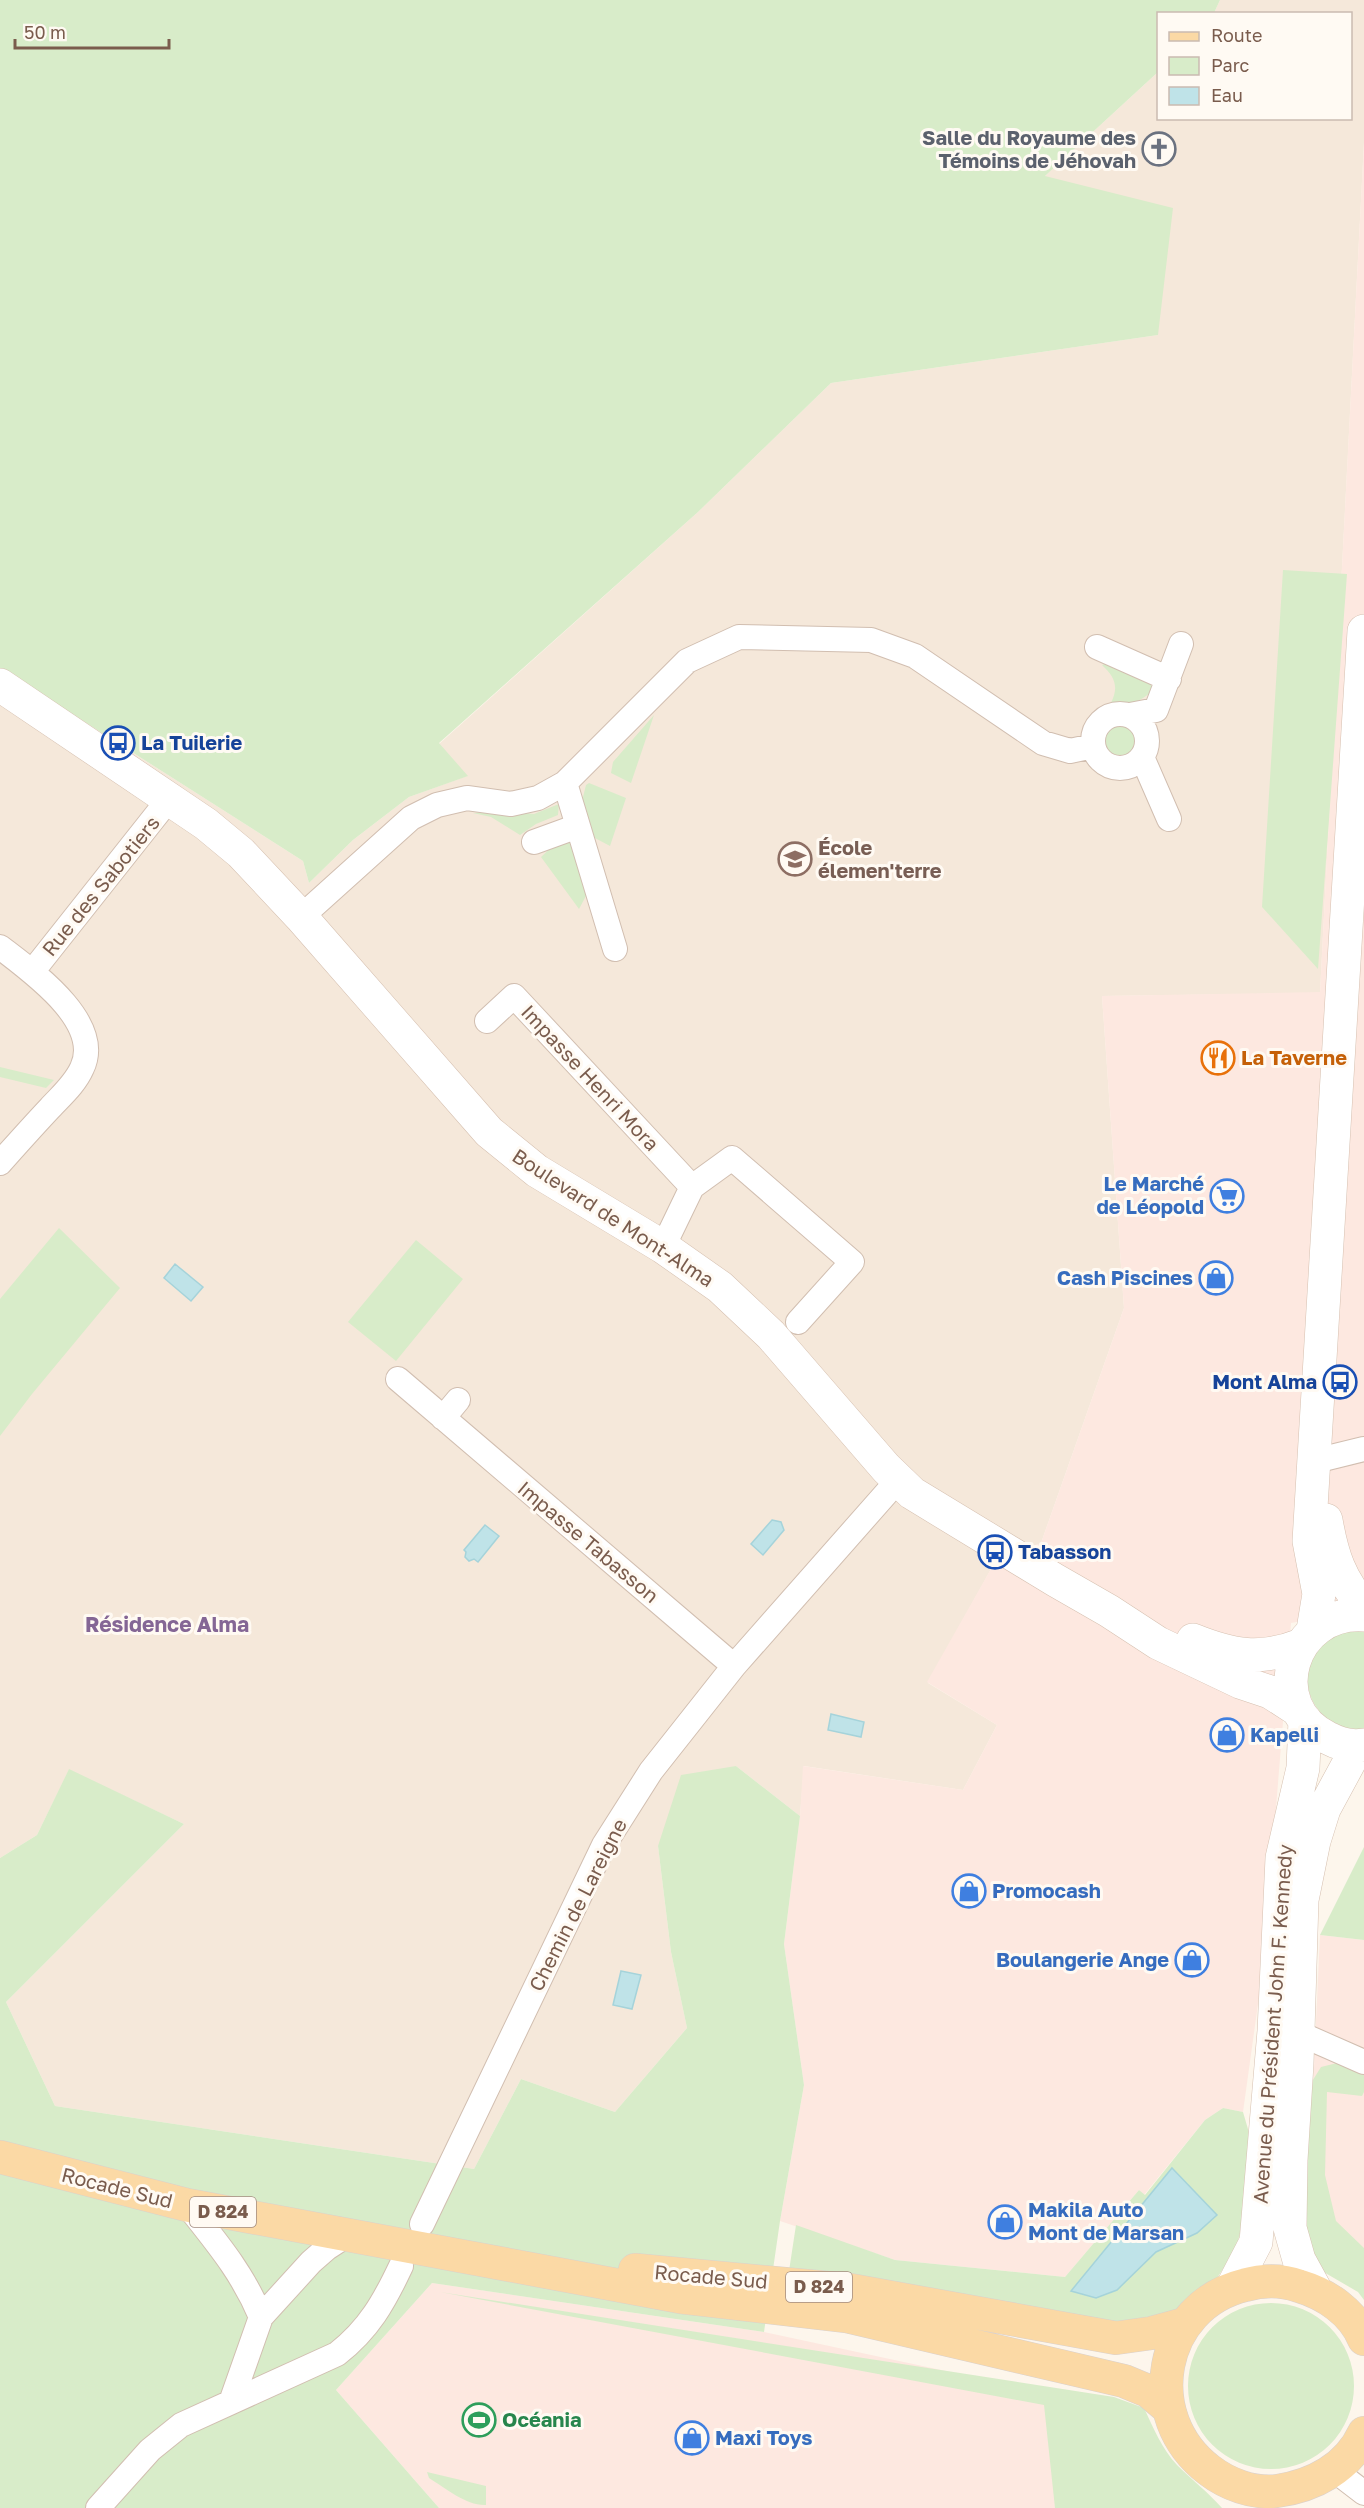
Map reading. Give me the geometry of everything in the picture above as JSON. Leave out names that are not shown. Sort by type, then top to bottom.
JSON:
[{"type":"main road","points":[[1307,1637],[1319,1594],[1309,1541],[1364,631]]},
{"type":"main road","name":"Boulevard de Mont-Alma","points":[[0,685],[206,824],[240,853],[301,916],[497,1140],[537,1171],[663,1247],[720,1287],[771,1335],[886,1468],[921,1498],[1158,1642],[1240,1682],[1270,1692],[1301,1715],[1320,1734],[1338,1743],[1361,1745]]},
{"type":"main road","points":[[1315,1461],[1330,1543],[1337,1565],[1341,1576],[1364,1607]]},
{"type":"main road","name":"Boulevard de Mont-Alma","points":[[1109,1611],[1212,1648],[1247,1656],[1278,1653],[1307,1637],[1330,1619],[1350,1614],[1364,1615]]},
{"type":"main road","name":"Avenue du Président John F. Kennedy","points":[[1307,1637],[1292,1666],[1291,1688],[1301,1715],[1303,1768],[1282,1858],[1291,2160],[1290,2229],[1299,2260],[1316,2291]]},
{"type":"main road","name":"Avenue du Président John F. Kennedy","points":[[1232,2288],[1256,2242],[1302,1900],[1314,1841],[1332,1792],[1361,1745]]},
{"type":"main road","name":"Rocade Sud","points":[[0,2157],[187,2205],[681,2297],[846,2316],[1124,2381],[1148,2391],[1167,2407]]},
{"type":"main road","name":"Rocade Sud","points":[[448,2254],[850,2290],[1116,2338],[1152,2333],[1185,2324]]},
{"type":"main road","points":[[1363,2438],[1334,2470],[1296,2498],[1273,2491],[1245,2488],[1219,2478],[1195,2460],[1178,2435],[1167,2407],[1166,2378],[1172,2350],[1185,2324],[1206,2303],[1232,2288],[1260,2281],[1289,2282],[1316,2291],[1341,2308],[1364,2339]]},
{"type":"main road","points":[[1219,2478],[1235,2508]]},
{"type":"street","points":[[301,916],[411,818],[437,805],[467,798],[511,804],[538,798],[565,783],[687,661],[739,637],[871,640],[915,656],[1043,743],[1070,751],[1093,746]]},
{"type":"street","points":[[1130,715],[1143,725],[1148,741],[1142,757],[1136,764],[1118,768],[1102,761],[1096,755],[1093,746],[1095,729],[1106,717],[1113,714],[1130,715],[1156,710],[1181,644]]},
{"type":"street","points":[[1097,647],[1169,679]]},
{"type":"street","points":[[1142,757],[1169,819]]},
{"type":"street","points":[[565,783],[615,949]]},
{"type":"street","name":"Rue des Sabotiers","points":[[32,972],[169,799]]},
{"type":"street","points":[[534,842],[578,826]]},
{"type":"street","name":"Rue des Sabotiers","points":[[0,947],[32,972],[72,1012],[81,1028],[87,1047],[82,1067],[71,1085],[0,1163]]},
{"type":"street","name":"Impasse Henri Mora","points":[[487,1021],[514,996],[692,1187]]},
{"type":"street","points":[[663,1247],[692,1187],[732,1158],[852,1262],[798,1322]]},
{"type":"street","name":"Impasse Tabasson","points":[[398,1379],[450,1408],[734,1666]]},
{"type":"street","points":[[1315,1461],[1364,1449]]},
{"type":"street","name":"Chemin de Lareigne","points":[[422,2224],[604,1845],[651,1771],[734,1666],[898,1480]]},
{"type":"street","points":[[1286,2032],[1364,2062]]},
{"type":"street","points":[[187,2205],[234,2263],[249,2288],[261,2317]]},
{"type":"street","points":[[231,2402],[261,2317],[311,2262],[347,2235]]},
{"type":"street","points":[[98,2508],[158,2444],[181,2425],[337,2354],[355,2340],[381,2308],[401,2266]]},
{"type":"street","points":[[1334,2470],[1364,2493]]},
{"type":"shaded area","points":[[1220,0],[1364,0],[1364,142],[1320,993],[1102,996],[1124,1308],[1041,1543],[996,1560],[928,1683],[997,1725],[963,1790],[804,1766],[800,1816],[736,1766],[658,1846],[671,1952],[687,2028],[615,2112],[521,2079],[474,2169],[55,2106],[6,2002],[184,1824],[69,1770],[37,1835],[0,1858],[0,668],[303,861],[309,883],[353,840],[409,797],[467,776],[439,744],[698,512],[831,383],[1158,335],[1045,176],[1157,73],[1157,120],[1352,120],[1352,12],[1214,12]]},
{"type":"shaded area","points":[[1364,142],[1364,1610],[1291,1623],[1263,1968],[1243,2112],[1223,2108],[1205,2120],[1144,2195],[1139,2190],[1065,2277],[895,2260],[780,2221],[804,2085],[784,1944],[800,1816],[803,1766],[963,1790],[997,1725],[927,1682],[996,1560],[1041,1543],[1124,1308],[1102,996],[1320,992]]},
{"type":"shaded area","points":[[1320,1935],[1364,1940],[1364,2258],[1308,2196]]},
{"type":"shaded area","points":[[432,2283],[764,2332],[1053,2394],[1089,2508],[439,2508],[336,2390]]},
{"type":"green space","points":[[0,0],[1220,0],[1214,12],[1157,12],[1157,73],[1045,176],[1173,208],[1158,335],[831,383],[698,512],[439,743],[468,776],[409,797],[353,840],[309,883],[303,861],[0,668]]},
{"type":"green space","points":[[1283,570],[1347,574],[1318,969],[1262,907]]},
{"type":"green space","points":[[1111,662],[1152,682],[1151,692],[1133,703],[1111,703],[1115,687],[1110,674],[1102,665]]},
{"type":"green space","points":[[654,715],[631,783],[611,773],[613,762]]},
{"type":"green space","points":[[1120,721],[1128,722],[1134,727],[1139,733],[1139,749],[1134,755],[1128,760],[1120,761],[1112,760],[1106,755],[1101,749],[1100,741],[1101,733],[1106,727],[1112,722]]},
{"type":"green space","points":[[589,783],[626,798],[610,846],[593,837],[582,801],[586,785]]},
{"type":"green space","points":[[559,804],[558,815],[536,824],[520,835],[491,817],[473,813],[504,811],[534,814]]},
{"type":"green space","points":[[568,840],[577,848],[587,894],[579,909],[541,857],[557,842]]},
{"type":"green space","points":[[0,1067],[54,1080],[46,1088],[0,1077]]},
{"type":"green space","points":[[59,1228],[120,1288],[0,1436],[0,1299]]},
{"type":"green space","points":[[416,1240],[463,1279],[396,1361],[348,1322]]},
{"type":"green space","points":[[1364,1630],[1364,1729],[1343,1727],[1327,1719],[1315,1706],[1309,1690],[1307,1673],[1311,1657],[1321,1644],[1339,1633]]},
{"type":"green space","points":[[736,1766],[800,1816],[784,1944],[804,2085],[780,2221],[764,2332],[432,2283],[336,2390],[439,2508],[0,2508],[0,1858],[37,1835],[69,1769],[184,1824],[6,2002],[55,2106],[474,2169],[521,2079],[615,2112],[687,2028],[671,1952],[658,1846],[681,1775]]},
{"type":"green space","points":[[1364,1847],[1364,1940],[1320,1935]]},
{"type":"green space","points":[[1341,2062],[1364,2072],[1364,2092],[1362,2096],[1327,2092],[1325,2175],[1336,2221],[1364,2248],[1364,2300],[1358,2292],[1315,2267],[1303,2234],[1311,2083],[1321,2067]]},
{"type":"green space","points":[[1223,2108],[1243,2112],[1250,2136],[1243,2223],[1235,2251],[1217,2278],[1174,2315],[1119,2323],[789,2271],[796,2225],[895,2260],[1065,2277],[1139,2190],[1145,2195],[1205,2120]]},
{"type":"green space","points":[[440,2292],[1114,2397],[1144,2408],[1158,2438],[1172,2459],[1222,2508],[1055,2508],[1044,2405]]},
{"type":"green space","points":[[1271,2303],[1303,2309],[1330,2327],[1348,2354],[1354,2386],[1348,2418],[1330,2445],[1303,2463],[1271,2469],[1239,2463],[1212,2445],[1194,2418],[1188,2386],[1194,2354],[1212,2327],[1239,2309]]},
{"type":"green space","points":[[427,2472],[486,2486],[486,2505],[471,2503],[456,2496],[429,2478]]},
{"type":"water","points":[[175,1264],[203,1287],[191,1301],[164,1278]]},
{"type":"water","points":[[772,1520],[781,1522],[784,1530],[763,1555],[751,1544]]},
{"type":"water","points":[[485,1525],[499,1536],[478,1562],[474,1559],[469,1561],[465,1557],[464,1550]]},
{"type":"water","points":[[831,1714],[864,1722],[861,1737],[828,1730]]},
{"type":"water","points":[[621,1971],[641,1975],[632,2009],[613,2005]]},
{"type":"water","points":[[1172,2168],[1217,2215],[1197,2233],[1156,2252],[1117,2290],[1096,2298],[1071,2291]]},
{"type":"place","name":"Salle du Royaume des Témoins de Jéhovah","points":[[1159,149]]},
{"type":"place","name":"La Tuilerie","points":[[118,743]]},
{"type":"place","name":"École élemen'terre","points":[[795,859]]},
{"type":"place","name":"La Taverne","points":[[1218,1058]]},
{"type":"place","name":"Le Marché de Léopold","points":[[1227,1196]]},
{"type":"place","name":"Cash Piscines","points":[[1216,1278]]},
{"type":"place","name":"Mont Alma","points":[[1340,1382]]},
{"type":"place","name":"Tabasson","points":[[995,1552]]},
{"type":"place","name":"Kapelli","points":[[1227,1735]]},
{"type":"place","name":"Promocash","points":[[969,1891]]},
{"type":"place","name":"Boulangerie Ange","points":[[1192,1960]]},
{"type":"place","name":"Makila Auto Mont de Marsan","points":[[1005,2222]]},
{"type":"place","name":"Océania","points":[[479,2420]]},
{"type":"place","name":"Maxi Toys","points":[[692,2438]]},
{"type":"district","name":"Résidence Alma","points":[[167,1625]]}]
